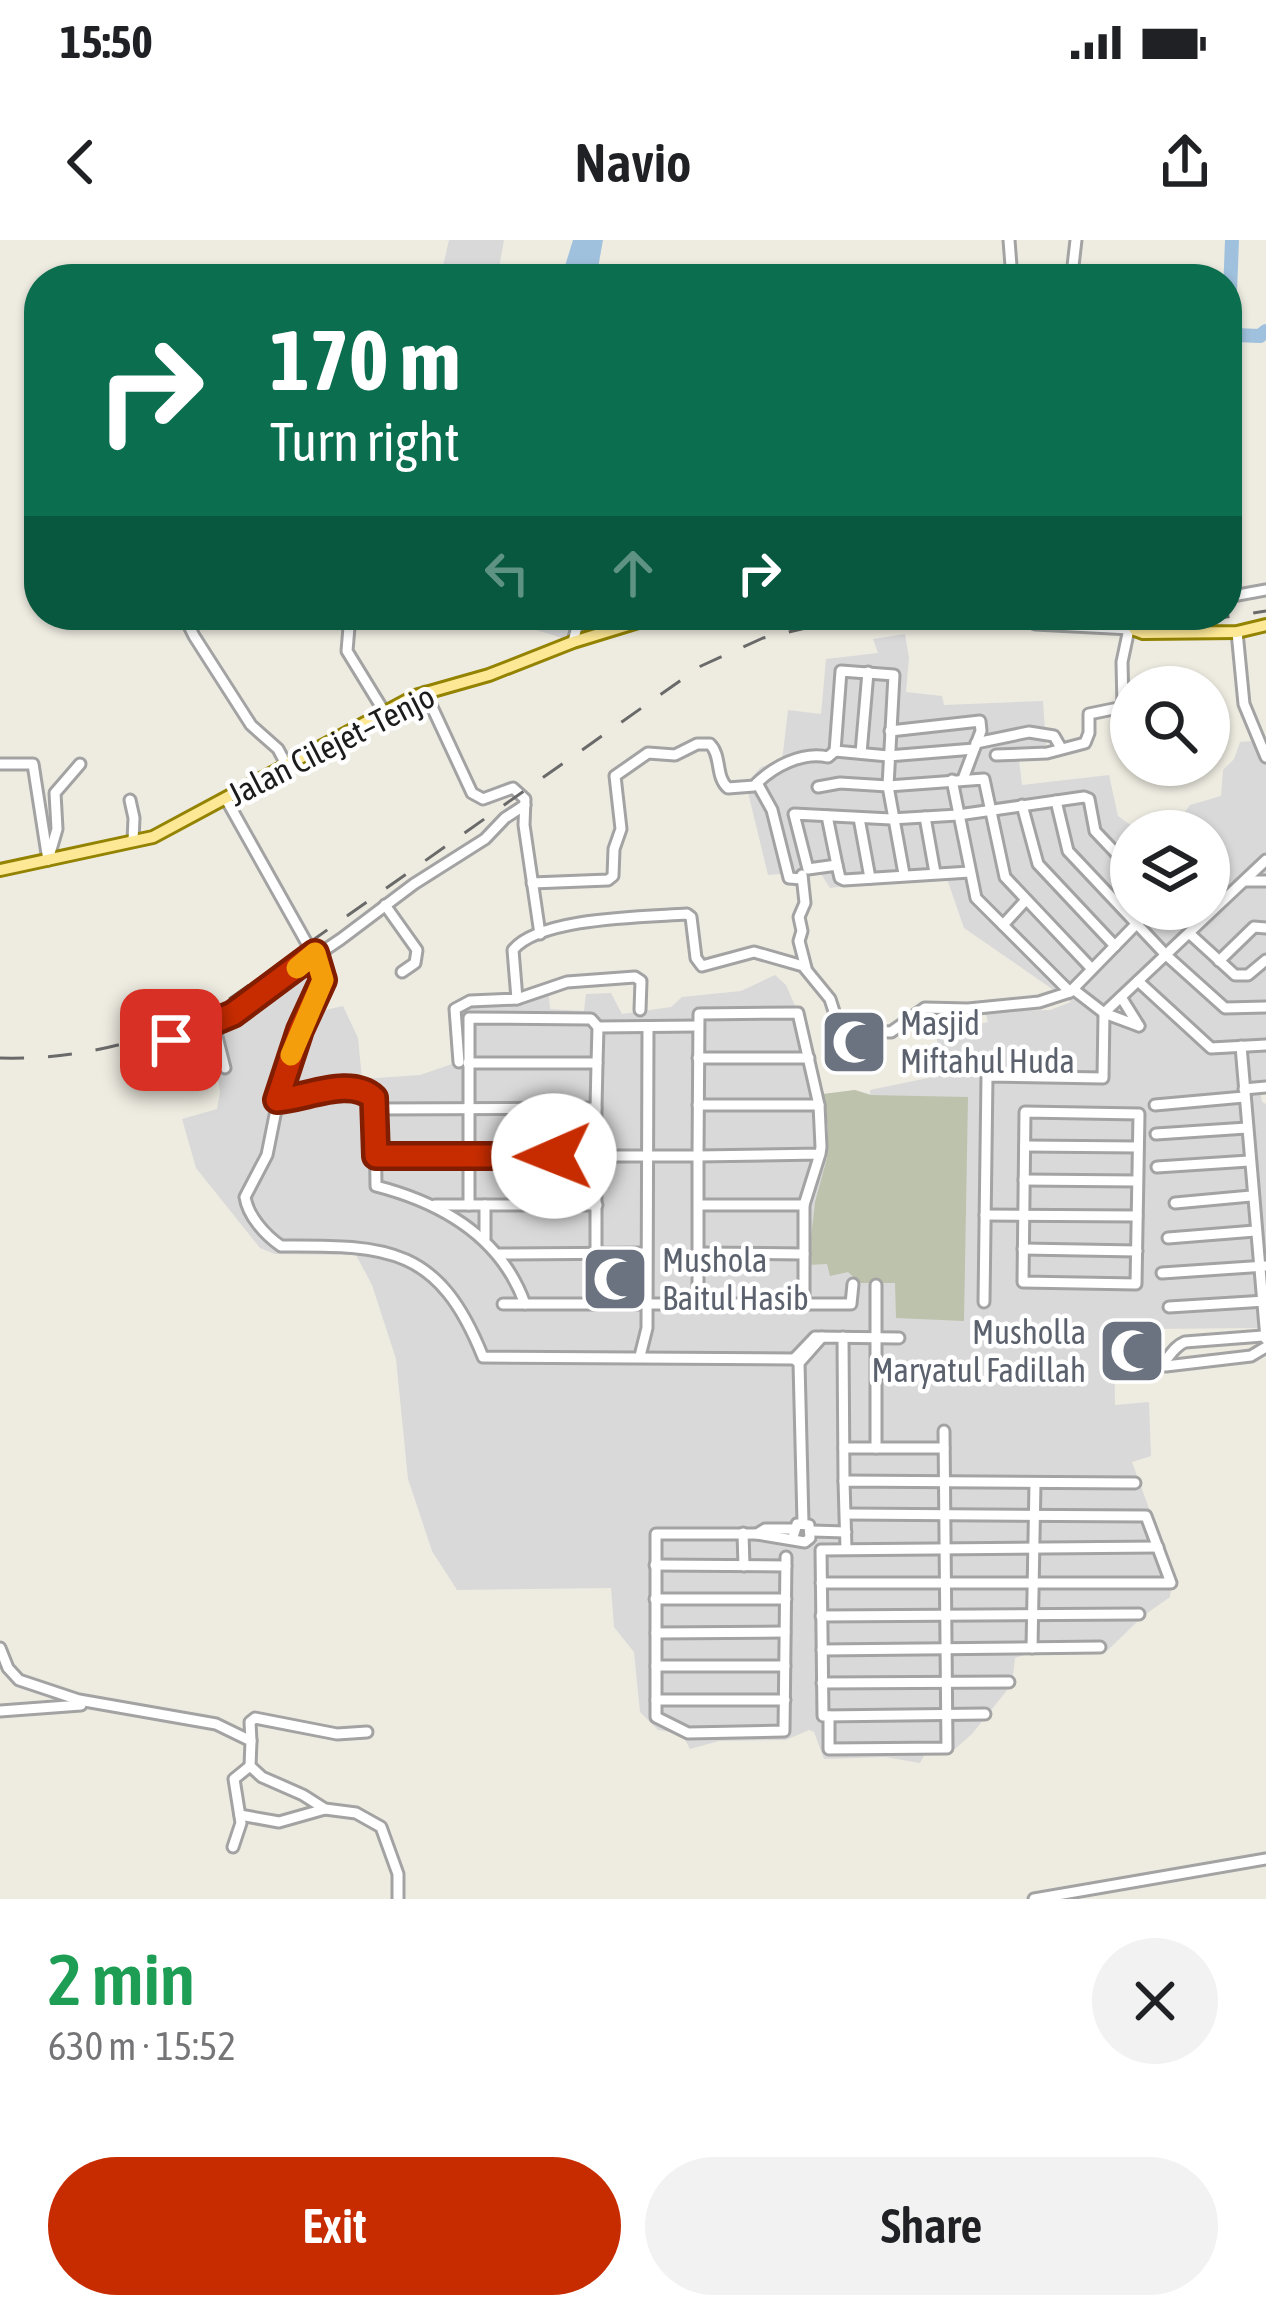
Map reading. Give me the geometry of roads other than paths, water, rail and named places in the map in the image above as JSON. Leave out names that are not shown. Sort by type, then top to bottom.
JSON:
[{"type":"main road","points":[[1206,630],[1237,632],[1266,625]]},
{"type":"main road","name":"Jalan Cilejet–Tenjo","points":[[0,870],[169,831],[425,692],[490,675],[610,630]]},
{"type":"street","points":[[191,630],[251,725],[278,749],[286,764]]},
{"type":"street","points":[[348,630],[346,651],[385,713]]},
{"type":"street","points":[[573,642],[576,630]]},
{"type":"street","points":[[996,755],[1080,747],[1087,741],[1091,712],[1123,706],[1122,662],[1129,630]]},
{"type":"street","points":[[1237,632],[1244,704],[1266,757]]},
{"type":"street","points":[[861,753],[868,671]]},
{"type":"street","points":[[835,751],[840,672],[894,675],[888,786],[904,874]]},
{"type":"street","points":[[425,692],[472,794],[483,799],[513,788],[524,797],[540,934]]},
{"type":"street","points":[[890,731],[982,723],[958,779],[958,815],[976,898],[1071,990],[1104,1013],[1139,1025],[1121,997]]},
{"type":"street","points":[[532,883],[613,876],[614,848],[621,829],[614,776],[648,753],[675,755],[706,743],[715,750],[725,787],[757,784],[766,773],[796,758],[828,757],[835,751],[888,756],[975,746],[1029,732],[1054,736],[1061,748]]},
{"type":"street","points":[[0,764],[33,764],[48,860]]},
{"type":"street","points":[[48,860],[57,829],[55,793],[80,764]]},
{"type":"street","points":[[818,788],[840,783],[888,786],[986,781],[1005,878],[1092,969]]},
{"type":"street","points":[[757,784],[772,810],[789,878],[802,879]]},
{"type":"street","points":[[36,793],[55,793]]},
{"type":"street","points":[[226,799],[315,953],[323,980],[277,1100],[266,1155],[245,1197],[252,1216],[272,1240],[281,1246],[376,1249],[406,1258],[449,1292],[483,1357],[797,1361]]},
{"type":"street","points":[[1110,846],[1095,831],[1089,799],[891,819],[794,814],[806,867],[802,879],[805,903],[799,917],[806,968],[830,999],[840,1030],[891,1032],[925,1008],[1039,1002],[1071,990],[1130,930]]},
{"type":"street","points":[[130,800],[133,842]]},
{"type":"street","points":[[1056,801],[1068,851],[1110,896]]},
{"type":"street","points":[[129,1055],[214,1024],[485,839],[525,805]]},
{"type":"street","points":[[1022,805],[1038,864],[1115,946]]},
{"type":"street","points":[[827,816],[842,880],[970,872]]},
{"type":"street","points":[[925,817],[935,872]]},
{"type":"street","points":[[859,818],[870,878]]},
{"type":"street","points":[[984,1302],[987,1076],[1103,1078],[1104,1013],[1266,860]]},
{"type":"street","points":[[806,867],[837,865]]},
{"type":"street","points":[[1245,881],[1266,881]]},
{"type":"street","points":[[1003,925],[1025,902]]},
{"type":"street","points":[[385,904],[416,950],[415,963],[402,972]]},
{"type":"street","points":[[517,999],[514,948],[540,934],[599,921],[687,914],[692,916],[697,960],[702,966],[758,952],[806,968]]},
{"type":"street","points":[[1219,961],[1254,928],[1266,928]]},
{"type":"street","points":[[1142,930],[1225,1008],[1266,1007]]},
{"type":"street","points":[[1190,933],[1240,976],[1266,960]]},
{"type":"street","points":[[469,1205],[468,1108],[455,1009],[470,1001],[517,999],[574,981],[635,977],[641,981],[640,1010]]},
{"type":"street","points":[[1138,981],[1211,1048],[1266,1045]]},
{"type":"street","points":[[698,1304],[698,1026],[702,1013],[798,1013],[819,1105],[820,1154],[804,1204],[804,1303]]},
{"type":"street","points":[[464,1062],[470,1017],[592,1019],[598,1027],[596,1304]]},
{"type":"street","points":[[214,1024],[225,1068]]},
{"type":"street","points":[[598,1027],[698,1026]]},
{"type":"street","points":[[640,1356],[647,1328],[648,1027]]},
{"type":"street","points":[[1151,1373],[1166,1366],[1251,1356],[1265,1340],[1241,1046]]},
{"type":"street","points":[[698,1058],[809,1058]]},
{"type":"street","points":[[464,1062],[597,1063]]},
{"type":"street","points":[[1155,1105],[1266,1088]]},
{"type":"street","points":[[277,1100],[360,1089],[374,1098],[376,1186],[435,1205],[485,1239],[511,1270],[525,1304]]},
{"type":"street","points":[[698,1105],[819,1105]]},
{"type":"street","points":[[375,1109],[596,1108]]},
{"type":"street","points":[[1025,1112],[1139,1114],[1136,1284],[1022,1282],[1025,1146],[1025,1112]]},
{"type":"street","points":[[1156,1134],[1247,1128]]},
{"type":"street","points":[[1025,1146],[1138,1147]]},
{"type":"street","points":[[376,1156],[820,1154]]},
{"type":"street","points":[[1157,1167],[1249,1160]]},
{"type":"street","points":[[1024,1180],[1137,1181]]},
{"type":"street","points":[[1175,1203],[1251,1196]]},
{"type":"street","points":[[699,1204],[804,1204]]},
{"type":"street","points":[[435,1205],[597,1205]]},
{"type":"street","points":[[485,1205],[485,1239]]},
{"type":"street","points":[[985,1214],[1137,1216]]},
{"type":"street","points":[[1168,1238],[1255,1231]]},
{"type":"street","points":[[1023,1249],[1137,1251]]},
{"type":"street","points":[[499,1254],[646,1253]]},
{"type":"street","points":[[698,1253],[803,1254]]},
{"type":"street","points":[[1162,1273],[1262,1267]]},
{"type":"street","points":[[503,1304],[851,1304],[853,1283]]},
{"type":"street","points":[[876,1286],[876,1448]]},
{"type":"street","points":[[1169,1307],[1263,1301]]},
{"type":"street","points":[[647,1328],[655,1356]]},
{"type":"street","points":[[800,1530],[797,1361],[815,1337],[899,1337]]},
{"type":"street","points":[[843,1337],[846,1549]]},
{"type":"street","points":[[1166,1366],[1182,1343],[1265,1340]]},
{"type":"street","points":[[829,1716],[830,1749],[947,1748],[944,1431]]},
{"type":"street","points":[[844,1448],[944,1448]]},
{"type":"street","points":[[844,1481],[1136,1483]]},
{"type":"street","points":[[1032,1648],[1035,1483]]},
{"type":"street","points":[[821,1583],[1171,1583],[1146,1516],[846,1514]]},
{"type":"street","points":[[655,1565],[745,1566],[786,1561],[785,1726],[780,1733],[688,1733],[656,1717],[655,1565],[658,1532],[846,1532]]},
{"type":"street","points":[[743,1533],[745,1566]]},
{"type":"street","points":[[985,1714],[823,1716],[821,1550],[1158,1547]]},
{"type":"street","points":[[656,1599],[786,1599]]},
{"type":"street","points":[[821,1616],[1139,1614]]},
{"type":"street","points":[[656,1633],[785,1632]]},
{"type":"street","points":[[822,1650],[1100,1647]]},
{"type":"street","points":[[0,1648],[19,1680],[67,1697],[216,1724],[251,1741]]},
{"type":"street","points":[[656,1666],[785,1666]]},
{"type":"street","points":[[822,1683],[1009,1682]]},
{"type":"street","points":[[656,1700],[785,1700]]},
{"type":"street","points":[[0,1711],[65,1704],[135,1710]]},
{"type":"street","points":[[233,1847],[240,1815],[234,1779],[250,1766],[250,1722],[255,1718],[337,1734],[368,1732]]},
{"type":"street","points":[[250,1766],[325,1809],[364,1816],[386,1832],[398,1874],[398,1899]]},
{"type":"street","points":[[240,1815],[279,1822],[325,1809]]},
{"type":"street","points":[[1034,1899],[1266,1859]]},
{"type":"water","points":[[573,240],[603,240],[599,264],[566,264]]},
{"type":"waterway","points":[[1231,264],[1232,240]]},
{"type":"waterway","points":[[1242,335],[1260,336],[1266,331]]},
{"type":"railway","points":[[1242,615],[1266,611]]},
{"type":"railway","points":[[0,1058],[58,1056],[112,1046],[166,1030],[218,1007],[701,666],[763,638],[797,630]]},
{"type":"place","name":"Masjid Miftahul Huda","points":[[854,1042]]},
{"type":"place","name":"Mushola Baitul Hasib","points":[[615,1279]]},
{"type":"place","name":"Musholla Maryatul Fadillah","points":[[1132,1351]]}]
